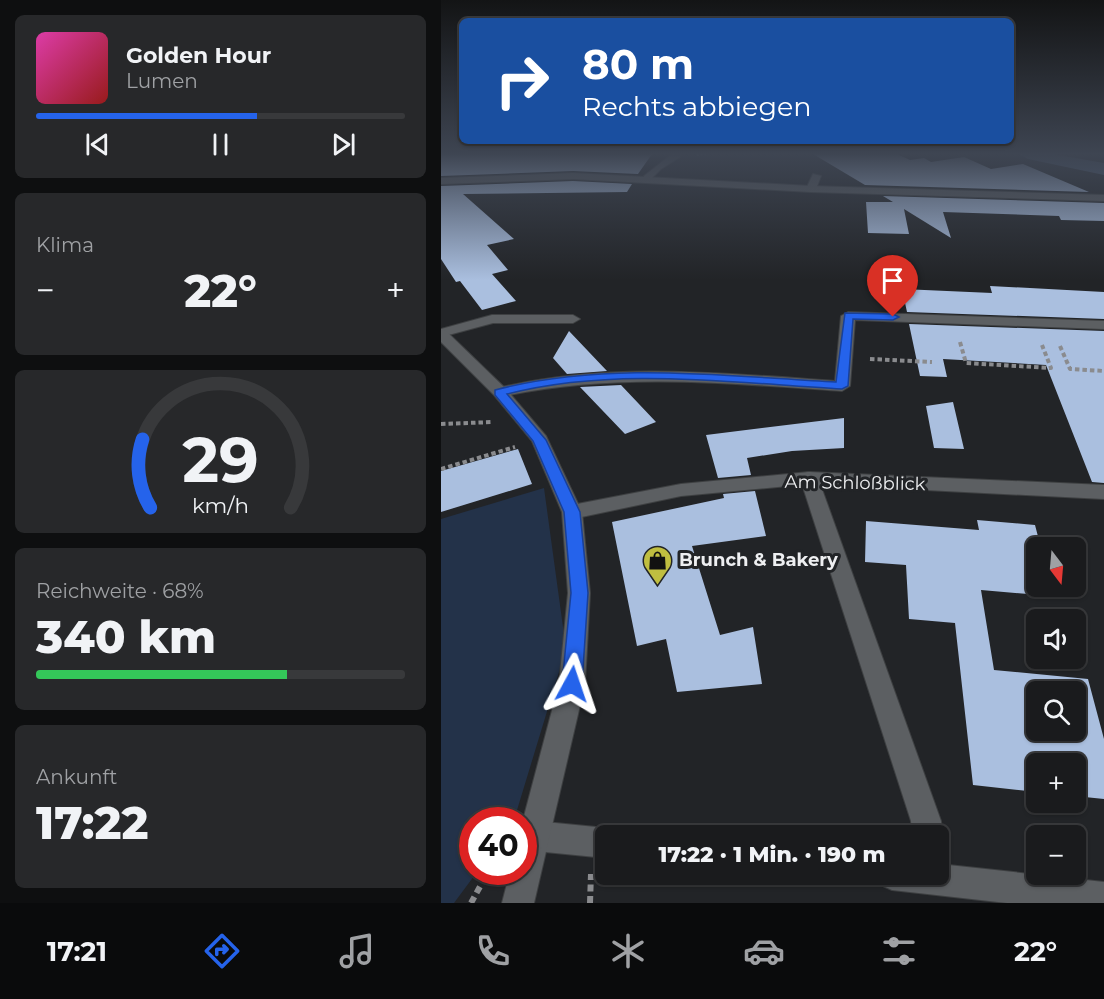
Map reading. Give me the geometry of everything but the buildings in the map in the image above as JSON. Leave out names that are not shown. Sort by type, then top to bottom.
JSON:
[{"type":"street","points":[[1043,196],[1104,198]]},
{"type":"street","points":[[499,392],[534,383],[584,377],[667,376],[842,386],[848,316],[1104,325]]},
{"type":"street","points":[[537,828],[572,684],[579,593],[572,512],[540,440],[520,414],[441,334],[492,319],[573,319]]},
{"type":"street","points":[[809,478],[926,825]]},
{"type":"street","name":"Am Schloßblick","points":[[572,512],[681,490],[809,478],[1104,492]]},
{"type":"street","points":[[537,836],[595,842]]},
{"type":"street","points":[[949,879],[1104,898]]},
{"type":"street","points":[[518,903],[523,885]]},
{"type":"path","points":[[954,320],[966,363],[1051,368],[1033,323]]},
{"type":"path","points":[[1050,323],[1070,369],[1104,371]]},
{"type":"path","points":[[845,357],[932,362]]},
{"type":"path","points":[[441,424],[487,423],[520,414]]},
{"type":"path","points":[[441,469],[540,440]]},
{"type":"path","points":[[471,903],[481,885]]},
{"type":"shaded area","points":[[544,488],[566,649],[518,807],[459,807],[459,885],[467,885],[454,903],[441,903],[441,519]]},
{"type":"place","name":"Brunch & Bakery","points":[[658,586]]},
{"type":"route","points":[[572,684],[579,593],[572,512],[540,440],[499,392],[534,383],[584,377],[667,376],[842,386],[848,316],[893,317]]}]
